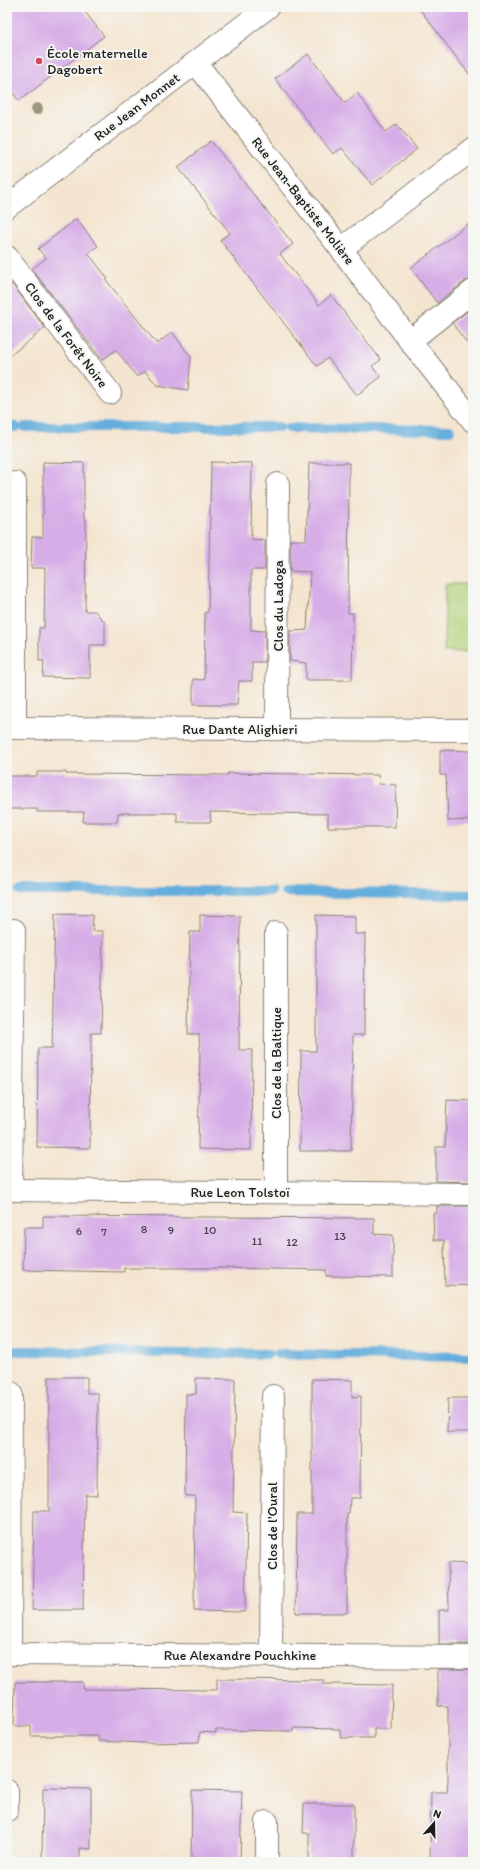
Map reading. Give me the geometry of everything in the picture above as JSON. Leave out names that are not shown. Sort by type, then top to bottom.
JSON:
[{"type":"street","name":"Rue Jean Monnet","points":[[7,207],[135,107],[196,63],[268,7]]},
{"type":"street","name":"Rue Jean-Baptiste Molière","points":[[196,63],[341,248],[410,341],[473,421]]},
{"type":"street","points":[[341,248],[473,149]]},
{"type":"street","name":"Clos de la Forêt Noire","points":[[7,257],[110,393]]},
{"type":"street","points":[[410,341],[473,291]]},
{"type":"street","points":[[11,728],[15,483]]},
{"type":"street","name":"Clos du Ladoga","points":[[277,729],[278,484]]},
{"type":"street","name":"Rue Dante Alighieri","points":[[11,728],[473,730]]},
{"type":"street","points":[[9,1190],[14,930]]},
{"type":"street","name":"Clos de la Baltique","points":[[276,933],[276,1192]]},
{"type":"street","name":"Rue Leon Tolstoï","points":[[9,1190],[473,1194]]},
{"type":"street","points":[[8,1654],[11,1393]]},
{"type":"street","name":"Clos de l'Oural","points":[[271,1656],[273,1396]]},
{"type":"street","name":"Rue Alexandre Pouchkine","points":[[8,1654],[473,1657]]},
{"type":"street","points":[[7,1791],[7,1810]]},
{"type":"street","points":[[267,1862],[268,1822]]},
{"type":"green space","points":[[445,584],[473,584],[473,652],[444,652]]},
{"type":"building","name":"École maternelle Dagobert","points":[[7,7],[81,7],[104,36],[19,101],[7,85]]},
{"type":"building","points":[[418,7],[473,7],[473,79]]},
{"type":"building","points":[[308,54],[345,103],[357,93],[386,132],[397,124],[417,149],[372,185],[342,148],[333,154],[275,79]]},
{"type":"building","points":[[211,141],[293,244],[280,254],[319,305],[331,295],[381,360],[372,366],[381,377],[357,395],[328,358],[317,366],[220,240],[230,233],[178,167]]},
{"type":"building","points":[[76,219],[98,246],[88,253],[108,279],[106,280],[157,344],[172,332],[191,357],[188,390],[157,385],[145,371],[137,377],[116,350],[102,360],[32,269],[46,258],[38,249]]},
{"type":"building","points":[[473,220],[473,279],[465,281],[437,303],[411,268]]},
{"type":"building","points":[[12,284],[45,328],[7,358],[7,288]]},
{"type":"building","points":[[473,307],[473,351],[452,323]]},
{"type":"building","points":[[43,462],[84,463],[84,519],[86,519],[85,611],[95,611],[105,623],[105,645],[90,645],[90,678],[43,677],[44,661],[39,661],[39,628],[44,628],[45,568],[31,568],[32,537],[43,537]]},
{"type":"building","points":[[211,462],[252,463],[251,539],[265,540],[265,570],[251,570],[251,630],[265,631],[265,662],[252,662],[252,681],[239,681],[237,705],[193,705],[193,679],[204,680],[205,612],[208,612]]},
{"type":"building","points":[[309,463],[349,463],[348,613],[353,613],[352,680],[306,680],[306,663],[290,661],[290,631],[307,630],[310,572],[290,571],[290,540],[306,540]]},
{"type":"building","points":[[440,750],[473,751],[473,820],[448,821],[446,775],[440,775]]},
{"type":"building","points":[[37,772],[66,772],[66,774],[228,775],[228,773],[378,775],[379,784],[396,785],[395,827],[328,827],[328,814],[210,812],[211,822],[177,822],[177,813],[118,813],[117,822],[83,822],[84,812],[37,812],[37,809],[7,809],[7,776],[37,776]]},
{"type":"building","points":[[55,914],[93,915],[92,931],[103,931],[101,1033],[91,1033],[90,1148],[37,1147],[38,1048],[52,1048]]},
{"type":"building","points":[[200,915],[240,916],[239,1050],[252,1050],[251,1150],[198,1149],[199,1034],[188,1034],[190,932],[200,932]]},
{"type":"building","points":[[316,915],[355,916],[355,934],[365,934],[364,1035],[353,1035],[351,1151],[300,1151],[301,1051],[316,1051]]},
{"type":"building","points":[[447,1100],[473,1101],[473,1182],[436,1181],[436,1147],[445,1147]]},
{"type":"building","points":[[437,1206],[473,1206],[473,1286],[445,1285],[444,1240],[434,1240],[433,1213],[437,1213]]},
{"type":"building","points":[[43,1216],[374,1218],[374,1234],[393,1235],[393,1277],[326,1276],[326,1270],[224,1268],[124,1268],[124,1272],[23,1270],[24,1227],[43,1227]]},
{"type":"building","points":[[49,1377],[87,1377],[87,1393],[98,1393],[97,1495],[85,1494],[83,1610],[32,1610],[34,1511],[49,1511]]},
{"type":"building","points":[[196,1378],[235,1379],[233,1512],[247,1513],[245,1612],[194,1611],[195,1496],[185,1496],[186,1394],[196,1394]]},
{"type":"building","points":[[312,1379],[352,1380],[352,1397],[361,1396],[360,1498],[350,1498],[349,1514],[347,1514],[347,1613],[296,1613],[297,1514],[312,1514]]},
{"type":"building","points":[[448,1398],[473,1398],[473,1432],[447,1432]]},
{"type":"building","points":[[448,1563],[473,1564],[473,1644],[439,1644],[439,1610],[449,1610]]},
{"type":"building","points":[[438,1669],[473,1669],[473,1862],[430,1862],[431,1792],[447,1792],[448,1779],[448,1706],[438,1706]]},
{"type":"building","points":[[217,1679],[324,1680],[324,1684],[392,1685],[391,1729],[374,1729],[374,1738],[341,1738],[340,1729],[293,1728],[293,1731],[216,1730],[216,1733],[200,1732],[199,1742],[144,1743],[98,1741],[98,1736],[31,1736],[31,1726],[14,1726],[15,1682],[83,1682],[83,1689],[217,1690]]},
{"type":"building","points":[[43,1788],[91,1789],[91,1849],[80,1848],[80,1862],[42,1862]]},
{"type":"building","points":[[192,1790],[242,1791],[240,1862],[191,1862]]},
{"type":"building","points":[[304,1804],[354,1804],[354,1862],[309,1862],[309,1833],[303,1833]]},
{"type":"waterway","points":[[7,426],[16,427]]},
{"type":"waterway","points":[[25,427],[279,427]]},
{"type":"waterway","points":[[289,428],[450,430]]},
{"type":"waterway","points":[[21,891],[271,891]]},
{"type":"waterway","points":[[285,892],[473,895]]},
{"type":"waterway","points":[[16,1351],[268,1354]]},
{"type":"waterway","points":[[278,1354],[473,1357]]},
{"type":"place","name":"École maternelle Dagobert","points":[[39,61]]}]
